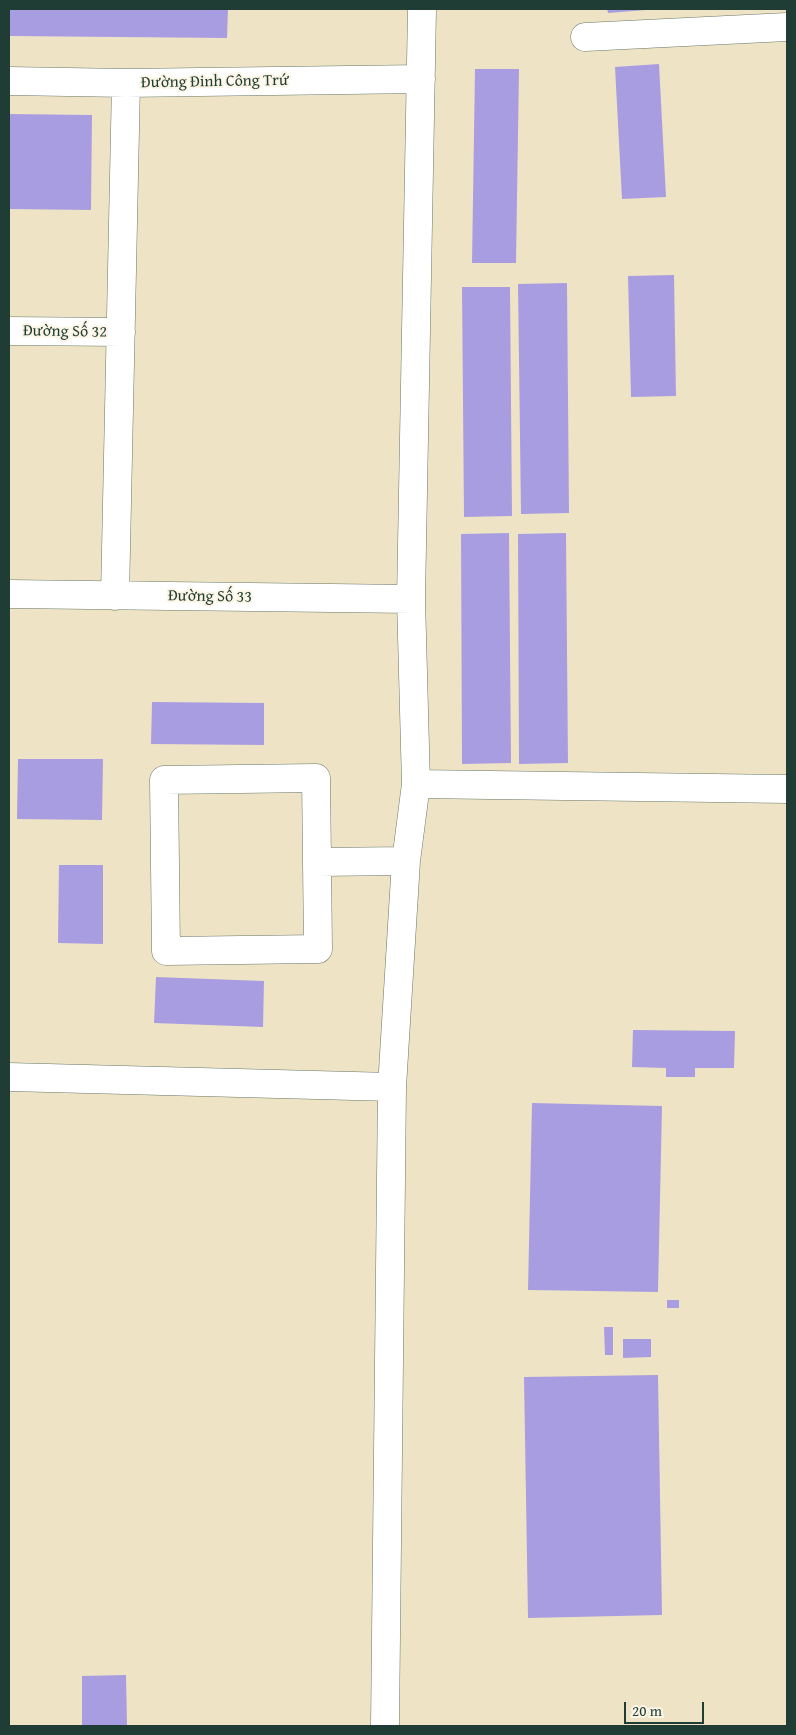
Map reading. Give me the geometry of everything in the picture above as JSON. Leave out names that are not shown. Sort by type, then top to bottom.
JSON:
[{"type":"street","points":[[385,1726],[392,1087],[406,861],[416,784],[411,599],[422,9]]},
{"type":"street","points":[[585,37],[787,27]]},
{"type":"street","name":"Đường Đinh Công Trứ","points":[[9,81],[126,83],[420,79]]},
{"type":"street","points":[[115,596],[126,83]]},
{"type":"street","name":"Đường Số 32","points":[[9,331],[121,332]]},
{"type":"street","name":"Đường Số 33","points":[[9,594],[411,599]]},
{"type":"street","points":[[316,778],[317,862],[318,949],[166,951],[164,780],[316,778]]},
{"type":"street","points":[[416,784],[787,789]]},
{"type":"street","points":[[317,862],[406,861]]},
{"type":"street","points":[[9,1077],[392,1087]]},
{"type":"building","points":[[9,9],[228,9],[227,38],[9,36]]},
{"type":"building","points":[[607,9],[646,9],[646,10],[608,13]]},
{"type":"building","points":[[659,64],[666,197],[622,199],[615,67]]},
{"type":"building","points":[[475,69],[519,69],[516,263],[472,263]]},
{"type":"building","points":[[9,114],[92,115],[91,210],[9,209]]},
{"type":"building","points":[[674,275],[676,396],[631,397],[628,276]]},
{"type":"building","points":[[567,283],[569,513],[521,514],[518,284]]},
{"type":"building","points":[[462,287],[510,287],[512,516],[464,517]]},
{"type":"building","points":[[509,533],[511,763],[462,764],[461,534]]},
{"type":"building","points":[[566,533],[568,763],[519,764],[518,534]]},
{"type":"building","points":[[152,702],[264,703],[264,745],[151,744]]},
{"type":"building","points":[[18,759],[103,759],[102,820],[17,819]]},
{"type":"building","points":[[59,865],[103,865],[103,944],[58,943]]},
{"type":"building","points":[[156,977],[264,981],[263,1027],[154,1023]]},
{"type":"building","points":[[633,1030],[735,1031],[734,1068],[695,1068],[695,1077],[666,1077],[666,1068],[632,1067]]},
{"type":"building","points":[[532,1103],[662,1106],[658,1292],[528,1290]]},
{"type":"building","points":[[667,1300],[679,1300],[679,1308],[667,1308]]},
{"type":"building","points":[[604,1327],[613,1327],[613,1355],[605,1355]]},
{"type":"building","points":[[623,1339],[651,1339],[651,1357],[623,1358]]},
{"type":"building","points":[[658,1375],[662,1615],[528,1618],[524,1377]]},
{"type":"building","points":[[126,1675],[127,1726],[82,1726],[82,1676]]}]
